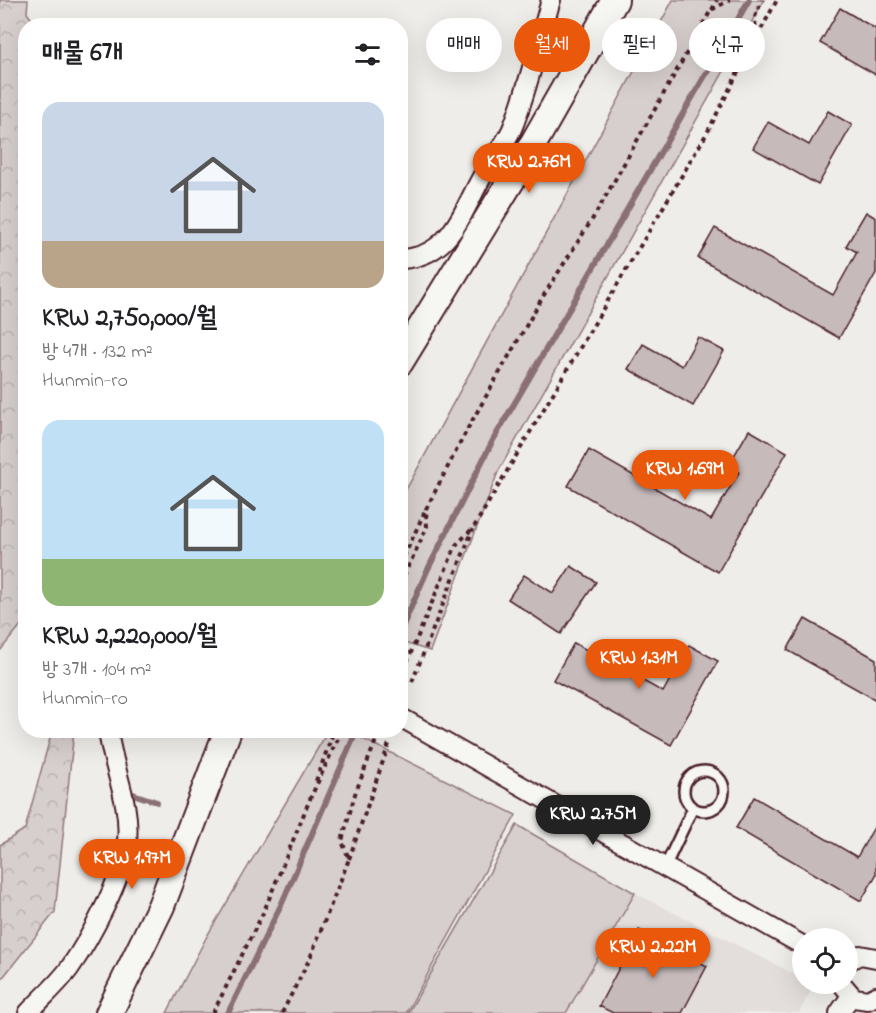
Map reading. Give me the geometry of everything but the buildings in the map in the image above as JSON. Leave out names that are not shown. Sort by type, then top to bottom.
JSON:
[{"type":"street","points":[[408,258],[441,245],[460,221],[482,176],[514,127],[551,0]]},
{"type":"street","points":[[408,349],[525,158],[615,0]]},
{"type":"street","points":[[408,722],[792,939]]},
{"type":"street","points":[[27,1013],[68,971],[87,941],[116,881],[128,840],[126,813],[110,738]]},
{"type":"street","points":[[109,1013],[161,906],[225,738]]},
{"type":"street","points":[[858,956],[876,958]]},
{"type":"street","points":[[839,1013],[845,994]]},
{"type":"street","points":[[853,994],[863,1000],[876,996]]},
{"type":"lane","points":[[710,772],[716,775],[724,792],[720,804],[709,811],[693,808],[684,795],[686,781],[696,773],[710,772]]},
{"type":"lane","points":[[665,867],[693,808]]},
{"type":"path","points":[[408,548],[468,428],[542,298],[595,215],[717,0]]},
{"type":"path","points":[[711,10],[730,0]]},
{"type":"path","points":[[755,18],[762,0]]},
{"type":"path","points":[[765,21],[777,0]]},
{"type":"path","points":[[412,682],[474,527],[707,133],[738,72]]},
{"type":"path","points":[[408,567],[427,526],[426,509]]},
{"type":"path","points":[[408,661],[456,545],[474,527]]},
{"type":"path","points":[[213,1013],[264,911],[310,798],[331,738]]},
{"type":"path","points":[[310,798],[338,738]]},
{"type":"path","points":[[349,859],[342,841],[355,794],[377,738]]},
{"type":"path","points":[[282,1013],[309,958],[349,859],[390,741]]},
{"type":"shaded area","points":[[517,825],[635,893],[792,973],[792,994],[809,994],[799,1013],[408,1013]]},
{"type":"green space","points":[[0,0],[28,0],[27,13],[31,18],[18,18],[18,629],[0,651]]},
{"type":"green space","points":[[673,0],[764,0],[754,18],[689,18],[689,72],[723,72],[498,472],[430,651],[408,644],[408,486],[634,72],[677,72],[677,18],[663,18]]},
{"type":"green space","points":[[50,738],[73,738],[55,912],[0,981],[0,845],[25,829]]},
{"type":"green space","points":[[324,738],[361,738],[516,815],[406,1013],[167,1013],[207,936]]},
{"type":"green space","points":[[517,825],[635,893],[566,1013],[408,1013]]},
{"type":"waterway","points":[[408,614],[492,442],[749,0]]},
{"type":"waterway","points":[[228,1013],[282,903],[354,738]]},
{"type":"waterway","points":[[133,794],[157,802]]}]
